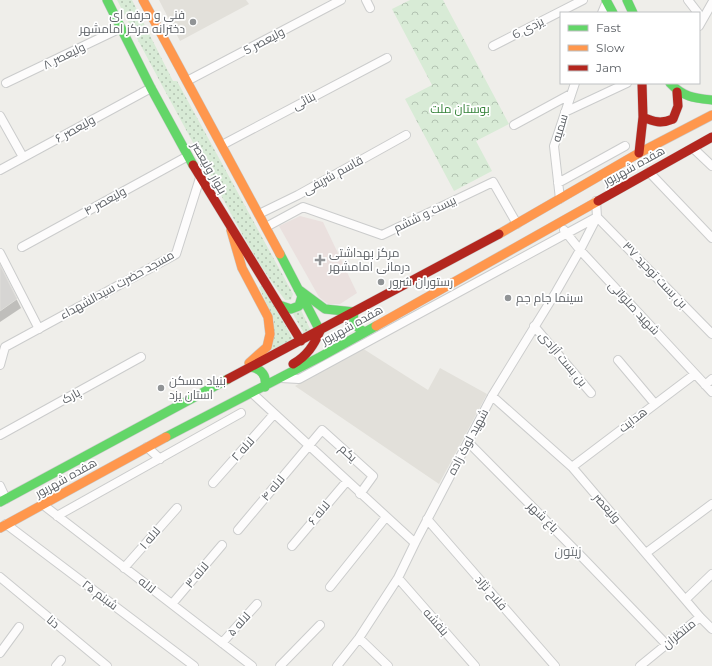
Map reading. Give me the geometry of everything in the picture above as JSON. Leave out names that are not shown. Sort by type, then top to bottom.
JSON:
[{"type":"main road","name":"بلوار ولیعصر","points":[[107,0],[151,88],[200,178],[301,341]]},
{"type":"main road","name":"بلوار ولیعصر","points":[[142,0],[222,145],[320,331]]},
{"type":"main road","points":[[627,0],[633,12]]},
{"type":"main road","points":[[607,1],[612,12]]},
{"type":"main road","points":[[639,153],[643,117],[642,84]]},
{"type":"main road","points":[[643,117],[654,122],[664,123],[673,119],[677,109],[679,96],[671,84]]},
{"type":"main road","points":[[677,92],[691,98],[712,100]]},
{"type":"main road","name":"هفده شهریور","points":[[3,500],[320,331],[517,224],[639,153],[712,115]]},
{"type":"main road","name":"هفده شهریور","points":[[3,526],[147,447],[265,387],[712,137]]},
{"type":"main road","points":[[231,230],[242,268],[268,317],[270,334],[267,348],[232,378]]},
{"type":"main road","points":[[279,305],[291,309],[298,306],[300,293],[325,309],[354,312],[353,322],[355,327],[365,332]]},
{"type":"main road","points":[[265,387],[276,374],[303,358],[314,343],[320,331]]},
{"type":"main road","points":[[301,341],[314,343],[331,342],[352,334],[365,332]]},
{"type":"main road","points":[[251,367],[259,369],[264,375],[266,383],[265,387]]},
{"type":"street","name":"ولیعصر 5","points":[[187,81],[340,0]]},
{"type":"street","points":[[366,0],[370,8]]},
{"type":"street","name":"یزدی 6","points":[[566,11],[584,0]]},
{"type":"street","points":[[688,0],[696,12]]},
{"type":"street","points":[[602,12],[607,1]]},
{"type":"street","points":[[700,18],[712,3]]},
{"type":"street","name":"یزدی 6","points":[[493,46],[560,14]]},
{"type":"street","name":"ولیعصر ۸","points":[[6,83],[122,28]]},
{"type":"street","name":"بنائی","points":[[222,145],[387,58]]},
{"type":"street","name":"سمیه","points":[[560,199],[554,146],[576,84]]},
{"type":"street","points":[[565,112],[625,84]]},
{"type":"street","name":"ولیعصر ۶","points":[[0,170],[151,88]]},
{"type":"street","points":[[514,125],[571,94]]},
{"type":"street","points":[[0,116],[23,157]]},
{"type":"street","name":"قاسم شریفی","points":[[259,214],[298,195],[406,135]]},
{"type":"street","points":[[558,183],[625,146]]},
{"type":"street","points":[[693,148],[712,166]]},
{"type":"street","name":"ولیعصر ۴","points":[[22,247],[188,156]]},
{"type":"street","points":[[649,172],[712,238]]},
{"type":"street","name":"مسجد حضرت سیدالشهداء","points":[[0,365],[5,347],[176,254],[200,178]]},
{"type":"street","name":"بیست و ششم","points":[[303,208],[382,235],[493,182],[517,224]]},
{"type":"street","points":[[266,227],[303,208],[298,195]]},
{"type":"street","points":[[280,378],[299,379],[597,217],[596,201]]},
{"type":"street","name":"شهید لوک زاده","points":[[337,666],[359,638],[398,578],[492,396],[580,250],[597,217]]},
{"type":"street","name":"بن بست توحید ۳۷","points":[[597,217],[712,334]]},
{"type":"street","name":"شهید صلواتی","points":[[559,223],[566,234],[580,250],[712,392]]},
{"type":"street","points":[[0,253],[39,329]]},
{"type":"street","points":[[387,319],[392,328]]},
{"type":"street","name":"بن بست آزادی","points":[[534,326],[591,393]]},
{"type":"street","name":"پارک","points":[[0,435],[141,357]]},
{"type":"street","points":[[618,360],[655,404]]},
{"type":"street","name":"هدایت","points":[[572,467],[695,374]]},
{"type":"street","points":[[706,385],[712,379]]},
{"type":"street","points":[[252,394],[415,543]]},
{"type":"street","name":"ولیعصر","points":[[492,396],[572,467],[700,617],[712,629]]},
{"type":"street","points":[[57,516],[241,413]]},
{"type":"street","name":"لاله ۲","points":[[212,483],[274,414]]},
{"type":"street","name":"یکم","points":[[308,446],[322,430],[373,476],[360,494]]},
{"type":"street","name":"باغ شهر","points":[[468,442],[666,644]]},
{"type":"street","name":"لاله ۴","points":[[238,530],[308,446]]},
{"type":"street","points":[[147,447],[160,459]]},
{"type":"street","name":"لاله ۶","points":[[292,546],[347,481]]},
{"type":"street","points":[[0,486],[3,500]]},
{"type":"street","name":"لاله","points":[[42,504],[252,666]]},
{"type":"street","points":[[646,552],[712,504]]},
{"type":"street","name":"لاله ۱","points":[[124,568],[177,508]]},
{"type":"street","points":[[330,587],[386,517]]},
{"type":"street","name":"فلاح نژاد","points":[[428,519],[555,666]]},
{"type":"street","name":"شبنم ۲۵","points":[[3,526],[194,666]]},
{"type":"street","name":"لاله ۳","points":[[172,604],[222,545]]},
{"type":"street","points":[[686,599],[712,574]]},
{"type":"street","name":"دنا","points":[[0,577],[107,666]]},
{"type":"street","name":"بنفشه","points":[[398,578],[475,666]]},
{"type":"street","name":"لاله ۵","points":[[222,643],[257,604]]},
{"type":"street","name":"منتظران","points":[[640,666],[700,617]]},
{"type":"street","points":[[280,666],[320,625]]},
{"type":"street","points":[[0,653],[19,627]]},
{"type":"street","points":[[359,638],[388,666]]},
{"type":"shaded area","name":"فنی و حرفه ای دخترانه مرکز امامشهر","points":[[159,0],[246,0],[249,4],[180,41]]},
{"type":"shaded area","name":"مرکز بهداشتی درمانی امامشهر","points":[[300,216],[323,222],[357,293],[340,304],[328,304],[319,297],[279,226]]},
{"type":"shaded area","points":[[362,348],[428,390],[440,368],[487,394],[439,484],[295,386]]},
{"type":"green space","points":[[117,0],[132,0],[173,81],[177,81],[293,294],[291,300],[285,300],[244,238]]},
{"type":"green space","name":"بوستان ملت","points":[[410,0],[443,0],[509,124],[476,141],[492,171],[454,191],[405,99],[432,85],[392,9]]},
{"type":"green space","points":[[262,286],[294,341],[271,350],[274,320],[259,287]]},
{"type":"green space","points":[[296,310],[301,310],[310,329],[309,333],[305,335],[293,314]]},
{"type":"building","points":[[0,265],[17,299],[0,311]]},
{"type":"traffic: fast","points":[[107,0],[151,88],[193,165]]},
{"type":"traffic: fast","points":[[606,0],[612,12]]},
{"type":"traffic: fast","points":[[627,0],[633,12]]},
{"type":"traffic: fast","points":[[671,84],[689,96],[712,100]]},
{"type":"traffic: fast","points":[[280,254],[320,331]]},
{"type":"traffic: fast","points":[[298,289],[325,309],[354,312],[355,324],[359,329],[365,332]]},
{"type":"traffic: fast","points":[[279,305],[291,309],[299,306],[302,296]]},
{"type":"traffic: fast","points":[[166,437],[320,357],[376,326]]},
{"type":"traffic: fast","points":[[251,367],[261,371],[264,376],[265,387]]},
{"type":"traffic: fast","points":[[0,502],[228,379]]},
{"type":"traffic: slow","points":[[143,0],[280,254]]},
{"type":"traffic: slow","points":[[499,234],[639,153],[712,115]]},
{"type":"traffic: slow","points":[[376,326],[598,201]]},
{"type":"traffic: slow","points":[[231,230],[242,268],[268,317],[270,334],[267,347],[249,363]]},
{"type":"traffic: slow","points":[[0,528],[166,437]]},
{"type":"traffic: jam","points":[[639,153],[643,117],[642,84]]},
{"type":"traffic: jam","points":[[643,117],[658,122],[665,122],[673,119],[678,106],[677,92]]},
{"type":"traffic: jam","points":[[598,201],[712,137]]},
{"type":"traffic: jam","points":[[193,165],[301,341]]},
{"type":"traffic: jam","points":[[228,379],[499,234]]},
{"type":"traffic: jam","points":[[293,364],[310,350],[320,331]]},
{"type":"place","name":"فنی و حرفه ای دخترانه مرکز امامشهر","points":[[193,22]]},
{"type":"place","name":"مرکز بهداشتی درمانی امامشهر","points":[[320,260]]},
{"type":"place","name":"رستوران سُرور","points":[[381,282]]},
{"type":"place","name":"سینما جام جم","points":[[508,298]]},
{"type":"place","name":"بنیاد مسکن استان یزد","points":[[161,388]]},
{"type":"district","name":"زیتون","points":[[568,551]]}]
